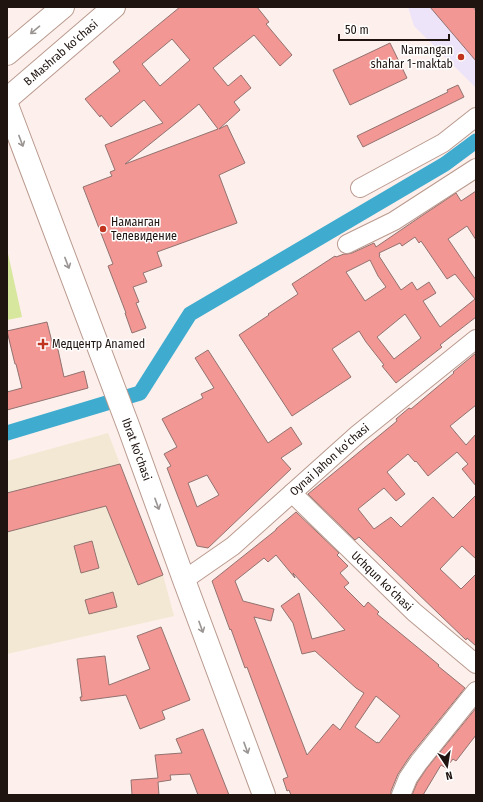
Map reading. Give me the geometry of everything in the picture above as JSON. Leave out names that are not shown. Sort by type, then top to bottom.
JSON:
[{"type":"main road","points":[[7,54],[63,7]]},
{"type":"main road","name":"B.Mashrab ko'chasi","points":[[7,99],[114,7]]},
{"type":"main road","name":"Ibrat ko'chasi","points":[[7,105],[129,428],[264,795]]},
{"type":"street","points":[[360,188],[443,143],[476,117]]},
{"type":"street","points":[[347,244],[394,221],[476,168]]},
{"type":"street","name":"Oynai Jahon ko‘chasi","points":[[184,580],[233,546],[358,434],[476,339]]},
{"type":"street","name":"Uchqun koʻchasi","points":[[292,493],[414,612],[476,664]]},
{"type":"street","points":[[401,795],[408,778],[419,762],[476,691]]},
{"type":"shaded area","name":"Namangan shahar 1-maktab","points":[[408,7],[476,7],[476,88],[414,26]]},
{"type":"shaded area","points":[[108,433],[163,575],[174,616],[7,654],[7,461]]},
{"type":"green space","points":[[7,249],[22,317],[7,320]]},
{"type":"building","points":[[180,7],[257,7],[269,22],[266,24],[292,55],[280,66],[254,35],[213,68],[228,86],[241,75],[251,88],[234,102],[240,110],[219,129],[227,125],[245,163],[219,175],[237,223],[157,252],[162,266],[143,273],[147,282],[133,287],[139,302],[136,303],[146,328],[132,333],[108,266],[113,264],[83,187],[112,176],[110,172],[115,170],[105,145],[163,123],[144,100],[111,127],[101,115],[100,117],[85,99],[120,71],[113,62]],"holes":[[[172,39],[190,60],[160,86],[142,64]],[[199,104],[218,129],[125,164],[181,119]]]},
{"type":"building","points":[[430,7],[473,7],[476,11],[476,61]]},
{"type":"building","points":[[390,43],[407,78],[350,105],[333,70]]},
{"type":"building","points":[[458,85],[464,97],[363,147],[357,136],[448,92],[447,90]]},
{"type":"building","points":[[476,191],[476,240],[467,226],[448,239],[476,280],[476,317],[440,345],[442,347],[396,383],[382,366],[384,365],[359,331],[332,349],[351,377],[292,416],[239,335],[298,294],[292,284],[335,256],[352,253],[374,243],[376,247],[456,193],[461,201]],"holes":[[[415,237],[419,243],[421,241],[447,279],[455,274],[475,299],[440,327],[423,301],[436,293],[429,282],[417,290],[412,282],[401,290],[379,256],[379,253],[400,243],[402,246]],[[370,260],[378,276],[386,287],[365,301],[346,272]],[[405,314],[421,338],[394,359],[377,337]]]},
{"type":"building","points":[[47,322],[53,346],[57,345],[64,377],[84,371],[88,388],[7,410],[7,392],[22,388],[7,331]]},
{"type":"building","points":[[208,350],[268,443],[291,427],[302,444],[281,458],[291,469],[208,548],[197,546],[167,468],[171,466],[164,454],[177,447],[162,419],[203,398],[201,394],[214,388],[195,358]],"holes":[[[207,475],[219,495],[197,507],[188,483]]]},
{"type":"building","points":[[476,353],[476,405],[450,426],[466,445],[476,434],[476,486],[462,469],[468,464],[457,452],[428,476],[416,461],[415,462],[408,454],[387,472],[405,494],[396,501],[384,488],[358,509],[374,529],[391,517],[401,527],[433,497],[453,518],[476,495],[476,559],[462,546],[440,569],[461,589],[476,574],[476,646],[467,638],[466,640],[359,537],[355,540],[308,494],[397,421],[396,419],[409,408],[411,409]]},
{"type":"building","points":[[120,464],[163,575],[138,585],[106,506],[7,532],[7,493]]},
{"type":"building","points":[[296,512],[339,553],[337,555],[348,566],[340,573],[349,583],[344,587],[364,607],[368,602],[379,612],[377,614],[465,688],[410,756],[398,774],[391,791],[391,795],[291,795],[289,790],[287,791],[283,779],[288,777],[247,667],[245,668],[212,581]],"holes":[[[276,555],[295,578],[293,573],[345,630],[312,639],[299,593],[281,606],[293,623],[302,654],[315,651],[356,688],[364,693],[340,730],[333,724],[307,755],[254,617],[271,621],[274,609],[243,601],[235,581],[264,558],[268,562]],[[376,696],[400,716],[379,743],[355,727]]]},
{"type":"building","points":[[92,541],[99,568],[81,573],[74,546]]},
{"type":"building","points":[[113,592],[117,607],[89,614],[85,600]]},
{"type":"building","points":[[161,627],[190,700],[162,711],[165,719],[140,729],[126,695],[81,701],[80,697],[82,697],[77,659],[105,656],[109,685],[150,669],[137,636]]},
{"type":"building","points":[[476,708],[476,735],[456,761],[453,759],[446,768],[441,765],[423,795],[412,795],[417,783],[427,768]]},
{"type":"building","points":[[203,729],[229,795],[198,795],[190,774],[170,775],[171,780],[158,782],[159,795],[132,795],[131,780],[158,778],[155,755],[182,753],[176,739]]},
{"type":"waterway","points":[[7,433],[140,393],[190,314],[445,164],[476,141]]},
{"type":"place","name":"Namangan shahar 1-maktab","points":[[461,57]]},
{"type":"place","name":"Наманган Телевидение","points":[[103,229]]},
{"type":"place","name":"Медцентр Anamed","points":[[43,344]]}]
